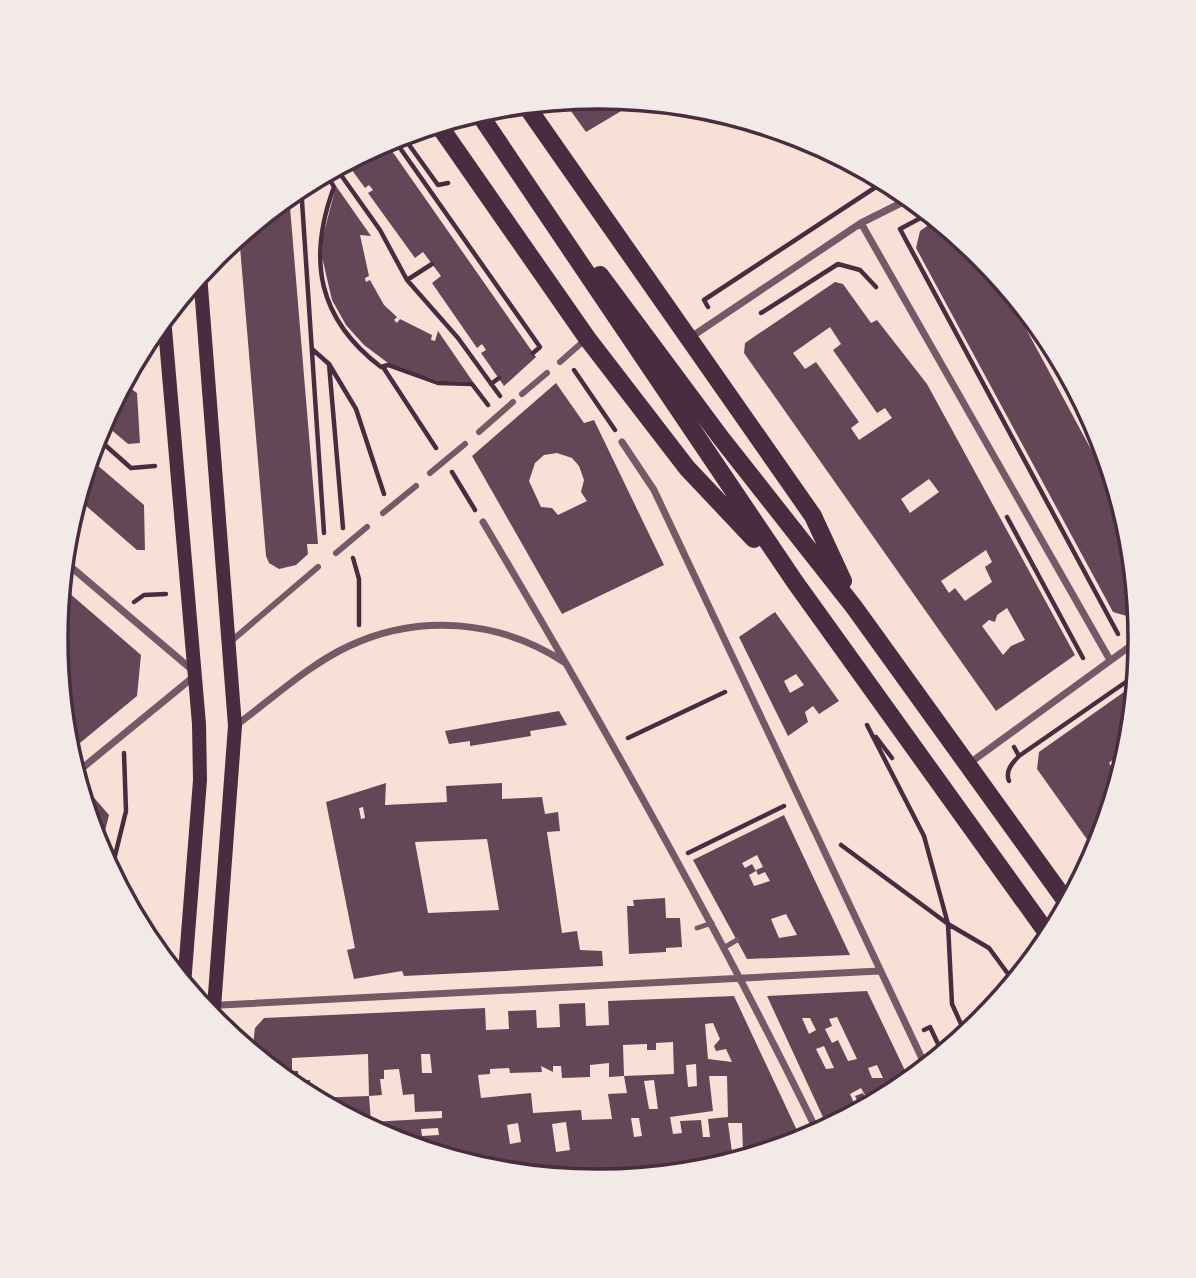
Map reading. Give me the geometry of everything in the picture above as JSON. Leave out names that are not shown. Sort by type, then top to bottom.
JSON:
[{"type":"main road","points":[[532,114],[691,337],[813,516],[854,607]]},
{"type":"main road","points":[[484,121],[795,582],[1043,926]]},
{"type":"main road","points":[[485,121],[721,438],[854,607],[1062,895]]},
{"type":"main road","points":[[444,132],[587,338],[687,468],[795,582]]},
{"type":"main road","points":[[201,289],[234,726],[209,998]]},
{"type":"main road","points":[[166,334],[197,674],[200,780],[185,970]]},
{"type":"street","points":[[691,337],[861,223],[899,204]]},
{"type":"street","points":[[861,223],[1110,660]]},
{"type":"street","points":[[563,359],[587,338]]},
{"type":"street","points":[[522,394],[547,373]]},
{"type":"street","points":[[479,432],[513,402]]},
{"type":"street","points":[[622,442],[654,490],[921,1058]]},
{"type":"street","points":[[430,473],[465,444]]},
{"type":"street","points":[[386,511],[416,486]]},
{"type":"street","points":[[483,522],[568,664],[742,977],[813,1123]]},
{"type":"street","points":[[336,553],[367,527]]},
{"type":"street","points":[[229,643],[318,567]]},
{"type":"street","points":[[73,569],[197,674],[84,767]]},
{"type":"street","points":[[234,726],[323,661],[359,642],[388,631],[428,625],[468,626],[525,640],[568,664]]},
{"type":"street","points":[[967,765],[1128,648]]},
{"type":"street","points":[[215,1005],[879,971]]},
{"type":"lane","points":[[697,928],[712,923]]},
{"type":"lane","points":[[725,947],[737,940]]},
{"type":"path","points":[[409,145],[438,185],[448,183]]},
{"type":"path","points":[[400,148],[540,347],[533,352]]},
{"type":"path","points":[[341,176],[380,230],[407,280],[458,338],[496,391]]},
{"type":"path","points":[[331,181],[334,187],[322,225],[320,277],[325,298],[349,340],[383,367],[435,446]]},
{"type":"path","points":[[704,300],[875,188]]},
{"type":"path","points":[[301,201],[324,533]]},
{"type":"path","points":[[920,219],[900,229],[1118,634]]},
{"type":"path","points":[[458,246],[465,240]]},
{"type":"path","points":[[407,280],[432,264]]},
{"type":"path","points":[[751,319],[838,264],[860,270],[882,297]]},
{"type":"path","points":[[312,349],[329,364],[356,409],[386,511]]},
{"type":"path","points":[[563,359],[622,442]]},
{"type":"path","points":[[329,364],[344,546],[355,562],[359,579],[359,642]]},
{"type":"path","points":[[383,367],[388,365],[438,383],[472,384],[485,400]]},
{"type":"path","points":[[491,384],[499,378]]},
{"type":"path","points":[[105,445],[131,468],[155,466]]},
{"type":"path","points":[[454,475],[471,502]]},
{"type":"path","points":[[1006,516],[1083,658]]},
{"type":"path","points":[[144,595],[166,594]]},
{"type":"path","points":[[1011,786],[1007,776],[1011,764],[1019,756],[1126,682]]},
{"type":"path","points":[[628,738],[725,692]]},
{"type":"path","points":[[867,725],[924,836],[948,924],[952,953],[951,1004],[961,1025]]},
{"type":"path","points":[[115,855],[125,811],[124,735]]},
{"type":"path","points":[[1007,736],[1019,756]]},
{"type":"path","points":[[687,853],[785,806]]},
{"type":"path","points":[[837,842],[948,924],[989,948],[1008,974]]},
{"type":"path","points":[[932,1032],[938,1044]]},
{"type":"building","points":[[570,110],[623,110],[586,132]]},
{"type":"building","points":[[392,151],[536,357],[504,386],[481,353],[486,350],[482,344],[477,348],[432,283],[441,276],[423,252],[415,258],[368,193],[373,190],[369,185],[365,188],[352,170]]},
{"type":"building","points":[[336,186],[371,236],[360,235],[369,276],[365,278],[366,282],[370,280],[384,305],[397,317],[394,320],[397,323],[400,319],[432,335],[431,340],[435,341],[438,331],[473,382],[439,381],[392,366],[364,345],[346,325],[332,300],[322,257],[323,236]]},
{"type":"building","points":[[290,209],[318,544],[307,544],[308,554],[296,565],[279,569],[269,563],[266,556],[240,249]]},
{"type":"building","points":[[928,225],[947,241],[973,264],[1018,317],[1096,458],[1118,536],[1127,616],[1113,612],[916,248],[920,231]]},
{"type":"building","points":[[835,282],[843,284],[871,323],[877,320],[927,384],[1075,655],[996,711],[744,353],[745,343]],"holes":[[[830,327],[841,344],[833,350],[877,413],[885,408],[892,418],[859,440],[851,428],[859,422],[816,362],[805,369],[793,353]],[[929,479],[939,492],[910,513],[901,499]],[[986,550],[992,562],[985,567],[992,582],[965,601],[955,588],[949,593],[941,581]],[[1007,608],[1025,640],[1011,646],[1003,655],[982,626],[989,620],[995,622],[997,615]]]},
{"type":"building","points":[[556,383],[584,423],[594,420],[664,565],[562,614],[472,456]],"holes":[[[557,453],[572,458],[579,466],[584,480],[581,492],[587,501],[558,515],[552,508],[541,507],[529,481],[535,463],[544,455]]]},
{"type":"building","points":[[131,389],[137,393],[140,443],[128,444],[112,430]]},
{"type":"building","points":[[97,465],[144,505],[145,550],[137,550],[85,505]]},
{"type":"building","points":[[70,594],[141,655],[137,696],[79,744],[69,674]]},
{"type":"building","points":[[775,612],[839,701],[819,714],[813,706],[805,712],[808,722],[788,736],[739,637]],"holes":[[[796,674],[804,685],[790,693],[784,681]]]},
{"type":"building","points":[[1125,691],[1118,742],[1114,759],[1109,763],[1112,768],[1110,776],[1088,840],[1037,769],[1039,752]]},
{"type":"building","points":[[559,711],[567,725],[530,731],[531,736],[470,746],[470,741],[449,744],[445,731]]},
{"type":"building","points":[[386,783],[385,805],[447,802],[446,786],[502,783],[502,799],[542,797],[545,814],[558,812],[560,831],[547,832],[562,933],[577,931],[580,950],[602,951],[603,966],[404,976],[402,971],[354,979],[347,950],[355,948],[326,802]],"holes":[[[363,807],[365,818],[361,819],[359,808]],[[487,839],[499,910],[428,913],[415,842]]]},
{"type":"building","points":[[92,795],[109,815],[105,832]]},
{"type":"building","points":[[784,815],[850,955],[747,959],[693,860]],"holes":[[[757,855],[763,867],[756,870],[758,875],[765,872],[770,881],[754,886],[749,875],[756,871],[752,864],[745,868],[742,863]],[[786,914],[797,935],[779,938],[771,919]]]},
{"type":"building","points":[[665,898],[666,918],[680,918],[682,947],[666,948],[666,952],[629,954],[627,906],[634,906],[633,900]]},
{"type":"building","points":[[867,991],[905,1070],[865,1095],[861,1088],[850,1094],[854,1103],[823,1118],[767,996]],"holes":[[[837,1017],[857,1059],[848,1061],[838,1040],[832,1043],[825,1029],[832,1026],[829,1019]],[[802,1018],[810,1018],[816,1030],[809,1034]],[[824,1046],[834,1068],[826,1069],[816,1049]],[[877,1065],[883,1078],[872,1078],[868,1068]]]},
{"type":"building","points":[[734,996],[797,1130],[743,1149],[742,1123],[728,1123],[732,1152],[701,1159],[633,1168],[563,1168],[495,1159],[428,1141],[381,1121],[442,1118],[442,1111],[415,1112],[414,1094],[403,1095],[399,1069],[384,1070],[384,1079],[380,1079],[382,1095],[369,1096],[368,1054],[292,1058],[292,1070],[253,1041],[255,1028],[264,1018],[485,1008],[486,1030],[509,1029],[508,1011],[536,1010],[537,1028],[560,1027],[559,1004],[585,1003],[586,1026],[609,1025],[608,1001]],"holes":[[[713,1023],[720,1039],[714,1046],[716,1051],[726,1049],[732,1062],[708,1059],[705,1024]],[[673,1042],[674,1074],[624,1076],[623,1045],[647,1044],[647,1050],[656,1050],[656,1043]],[[421,1054],[430,1054],[432,1073],[422,1073]],[[609,1063],[609,1077],[624,1076],[627,1093],[608,1094],[612,1119],[582,1120],[581,1110],[533,1113],[531,1093],[481,1098],[478,1075],[490,1074],[490,1069],[509,1068],[510,1073],[542,1072],[541,1066],[553,1072],[553,1066],[561,1066],[562,1078],[590,1077],[590,1065]],[[696,1064],[697,1086],[688,1087],[686,1065]],[[709,1076],[727,1076],[728,1117],[708,1119],[710,1137],[703,1137],[701,1120],[680,1121],[682,1133],[673,1134],[670,1117],[713,1111]],[[654,1080],[658,1109],[649,1109],[644,1081]],[[631,1118],[639,1118],[642,1136],[634,1137]],[[566,1122],[570,1150],[556,1152],[552,1124]],[[518,1123],[521,1142],[510,1144],[507,1125]],[[438,1128],[439,1135],[422,1136],[421,1129]]]},
{"type":"building","points":[[863,1093],[865,1097],[857,1101],[855,1096]]},
{"type":"building","points":[[369,1096],[371,1117],[364,1114],[332,1097]]}]
